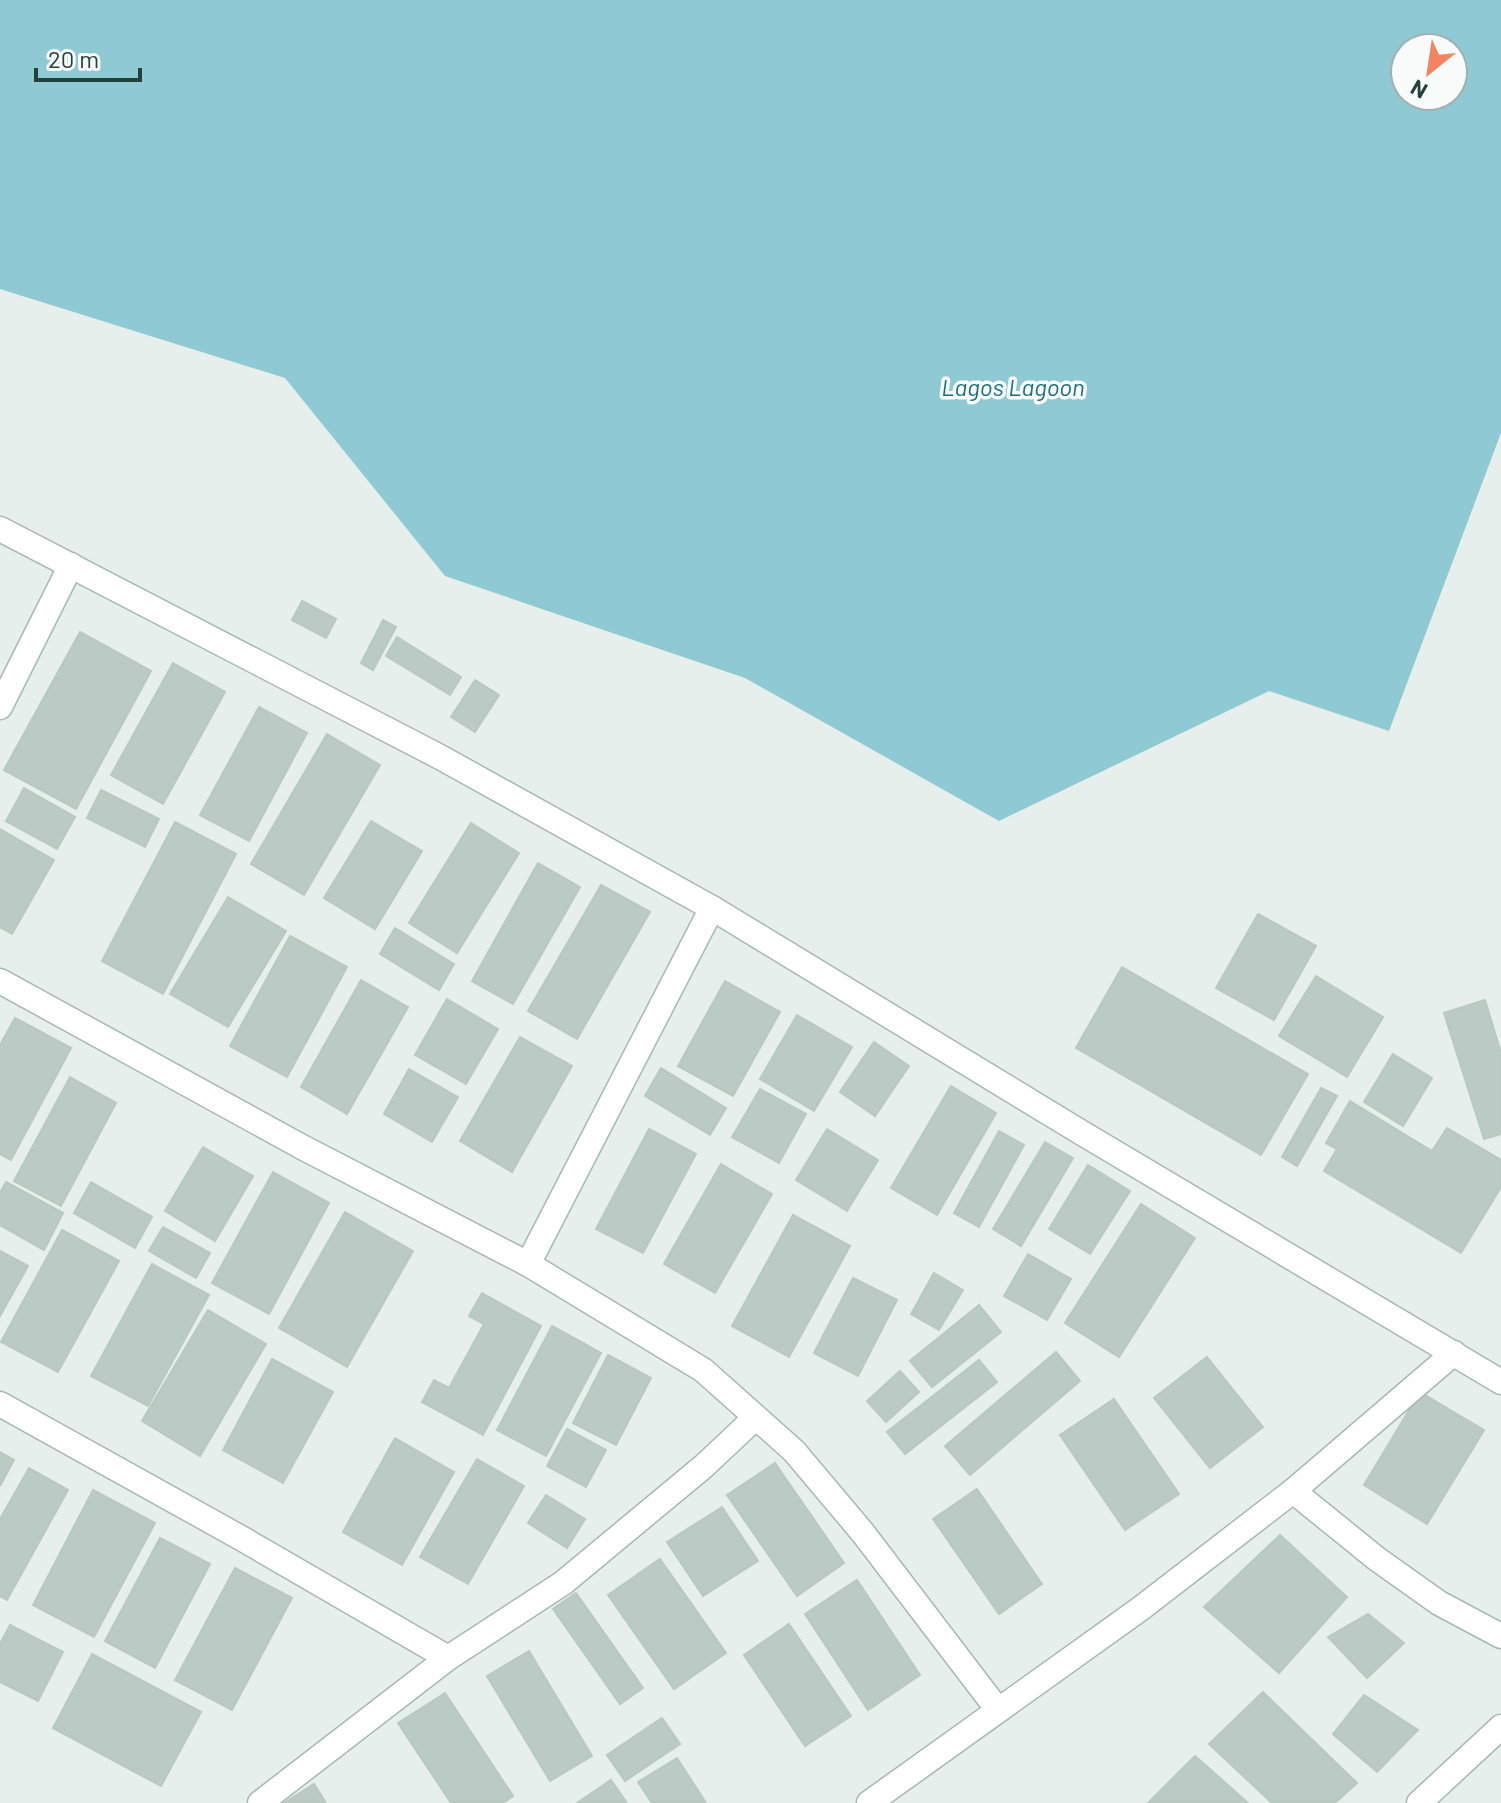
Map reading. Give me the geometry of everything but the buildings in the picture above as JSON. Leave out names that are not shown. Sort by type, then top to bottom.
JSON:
[{"type":"street","points":[[0,529],[440,757],[712,908],[1501,1382]]},
{"type":"street","points":[[0,707],[71,565]]},
{"type":"street","points":[[528,1264],[712,908]]},
{"type":"street","points":[[0,981],[302,1147],[528,1264],[703,1370],[794,1451],[863,1533],[998,1710]]},
{"type":"street","points":[[869,1803],[1140,1609],[1293,1491],[1454,1353]]},
{"type":"street","points":[[0,1404],[448,1658]]},
{"type":"street","points":[[260,1803],[448,1658],[563,1583],[704,1466],[755,1418]]},
{"type":"street","points":[[1293,1491],[1439,1603],[1501,1636]]},
{"type":"street","points":[[1419,1803],[1501,1727]]},
{"type":"water","name":"Lagos Lagoon","points":[[0,0],[1501,0],[1501,433],[1389,731],[1269,691],[999,821],[745,678],[445,576],[285,378],[0,289]]}]
